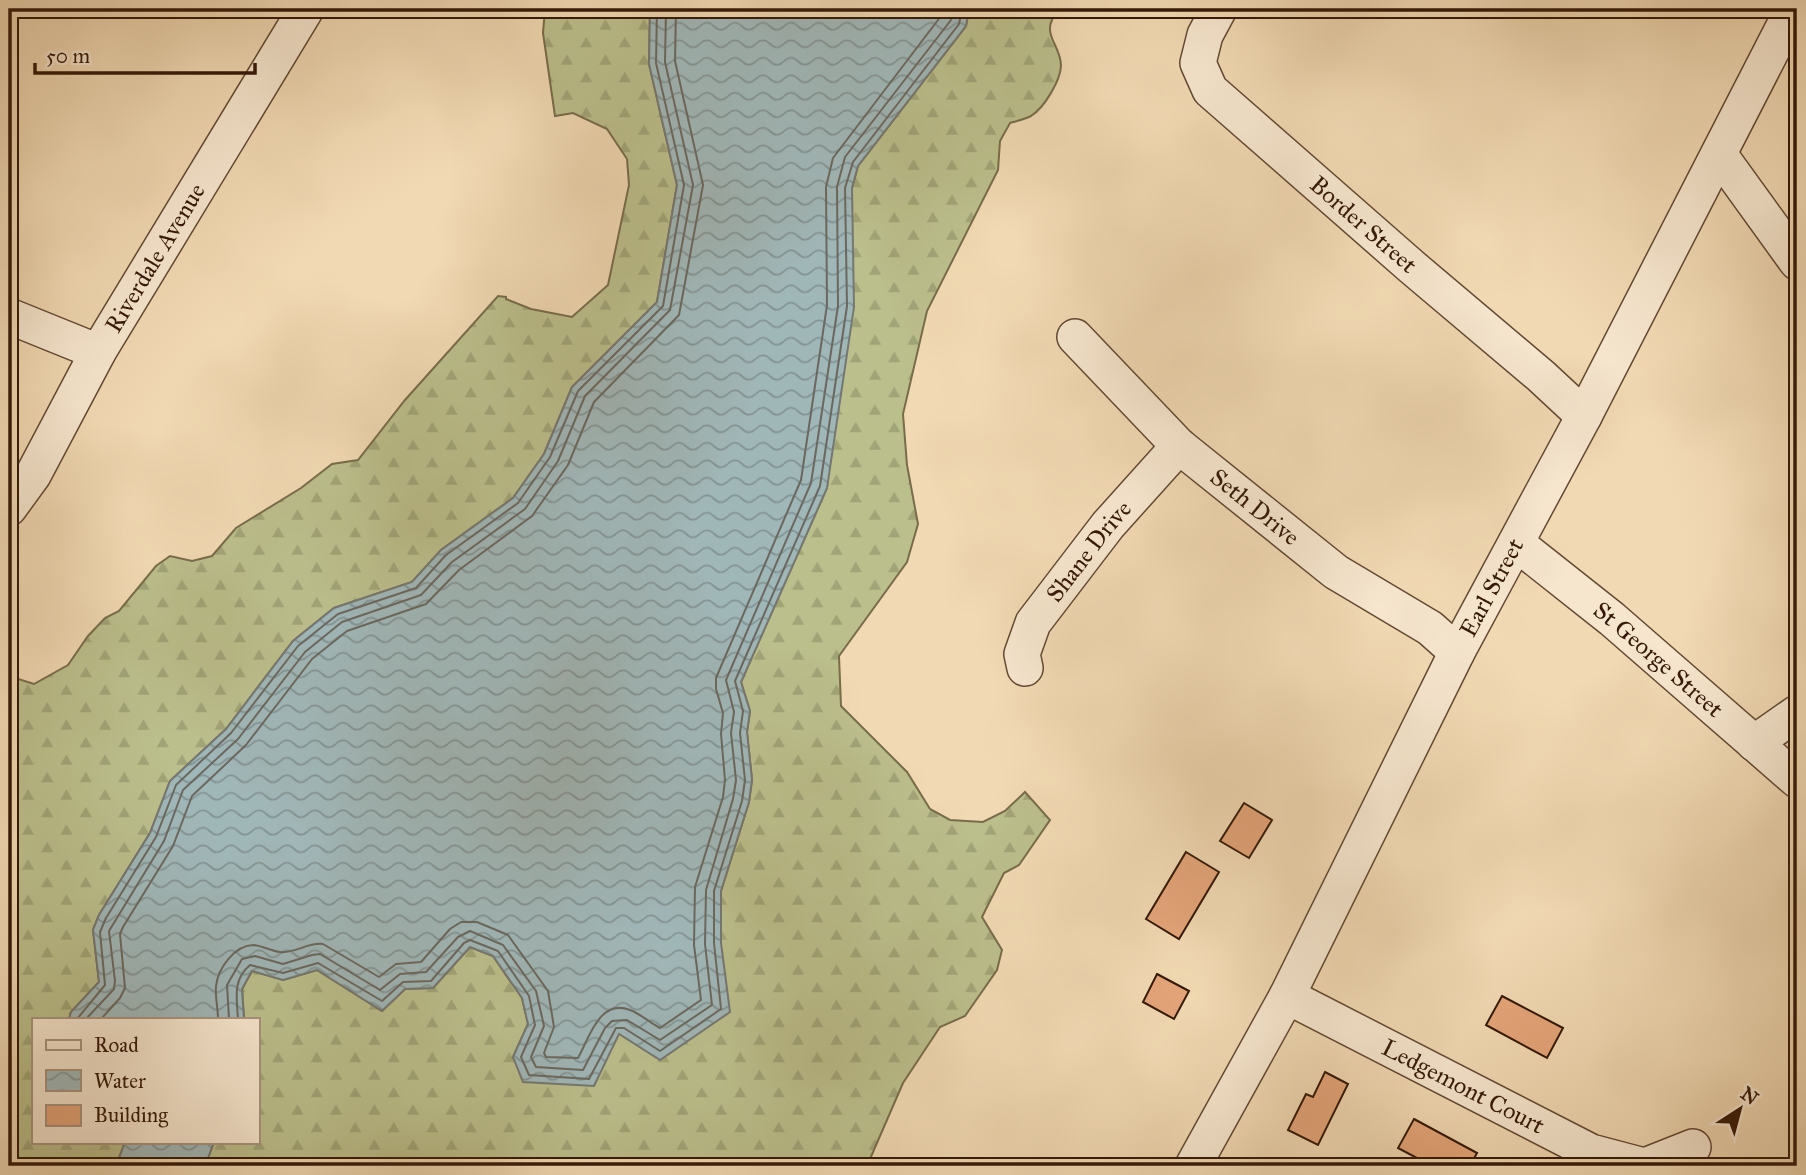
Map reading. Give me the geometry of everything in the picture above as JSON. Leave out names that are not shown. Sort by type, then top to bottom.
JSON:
[{"type":"street","name":"Riverdale Avenue","points":[[9,508],[33,475],[99,352],[306,9]]},
{"type":"street","name":"Border Street","points":[[1219,9],[1205,35],[1198,63],[1210,90],[1584,416]]},
{"type":"street","name":"Earl Street","points":[[1193,1166],[1287,996],[1457,652],[1584,416],[1793,9]]},
{"type":"street","points":[[1719,154],[1797,262]]},
{"type":"street","points":[[9,316],[99,352]]},
{"type":"street","name":"Seth Drive","points":[[1075,337],[1179,446],[1336,572],[1430,628],[1457,652]]},
{"type":"street","name":"Shane Drive","points":[[1025,668],[1022,654],[1033,623],[1108,525],[1179,446]]},
{"type":"street","name":"St George Street","points":[[1516,543],[1612,620],[1797,780]]},
{"type":"street","points":[[1754,743],[1797,713]]},
{"type":"street","name":"Ledgemont Court","points":[[1287,996],[1591,1152],[1644,1166],[1693,1147]]},
{"type":"green space","points":[[545,9],[650,9],[649,64],[677,185],[657,302],[572,387],[544,454],[513,498],[441,550],[412,582],[334,608],[293,641],[226,729],[170,781],[150,833],[99,915],[93,930],[99,982],[71,1012],[69,1018],[32,1018],[32,1144],[124,1144],[116,1166],[9,1166],[9,676],[34,684],[68,665],[88,636],[105,618],[119,611],[156,566],[170,556],[192,561],[212,556],[236,528],[301,488],[332,464],[358,460],[405,400],[498,296],[531,309],[572,317],[608,285],[629,185],[627,159],[607,129],[573,113],[555,116],[543,33]]},
{"type":"green space","points":[[969,9],[1059,9],[1050,25],[1050,32],[1060,57],[1060,71],[1051,93],[1041,107],[1029,117],[1010,123],[1000,141],[998,170],[927,311],[903,414],[907,465],[918,524],[907,562],[839,656],[841,706],[907,772],[930,809],[950,820],[983,822],[1005,811],[1025,792],[1050,820],[1019,865],[1004,873],[982,917],[1002,950],[997,970],[965,1016],[940,1027],[903,1083],[867,1166],[205,1166],[213,1144],[259,1144],[259,1018],[244,1018],[242,989],[252,971],[283,980],[317,970],[382,1011],[405,989],[433,988],[470,947],[493,956],[522,998],[528,1024],[513,1057],[619,1034],[721,943],[721,891],[749,802],[752,780],[747,732],[750,711],[741,682],[827,488],[852,188],[858,166],[966,26]]},
{"type":"water","points":[[650,9],[969,9],[966,26],[858,166],[852,188],[854,307],[827,488],[741,682],[750,711],[747,732],[752,780],[749,802],[721,891],[721,943],[730,1012],[660,1060],[619,1034],[594,1086],[523,1082],[513,1057],[528,1024],[522,998],[493,956],[470,947],[433,988],[405,989],[382,1011],[317,970],[283,980],[252,971],[242,989],[244,1018],[69,1018],[71,1012],[99,982],[93,930],[99,915],[150,833],[170,781],[226,729],[293,641],[334,608],[412,582],[441,550],[513,498],[544,454],[572,387],[657,302],[677,185],[649,64]]},
{"type":"water","points":[[124,1144],[213,1144],[205,1166],[116,1166]]},
{"type":"building","points":[[1244,803],[1272,820],[1249,858],[1220,841]]},
{"type":"building","points":[[1186,852],[1219,872],[1179,939],[1146,919]]},
{"type":"building","points":[[1157,974],[1189,991],[1174,1019],[1143,1002]]},
{"type":"building","points":[[1502,996],[1563,1028],[1547,1058],[1486,1025]]},
{"type":"building","points":[[1325,1072],[1348,1084],[1318,1145],[1288,1130],[1306,1094],[1313,1097]]},
{"type":"building","points":[[1414,1119],[1477,1153],[1470,1166],[1432,1166],[1398,1148]]},
{"type":"building","points":[[1254,1159],[1267,1166],[1251,1166]]}]
